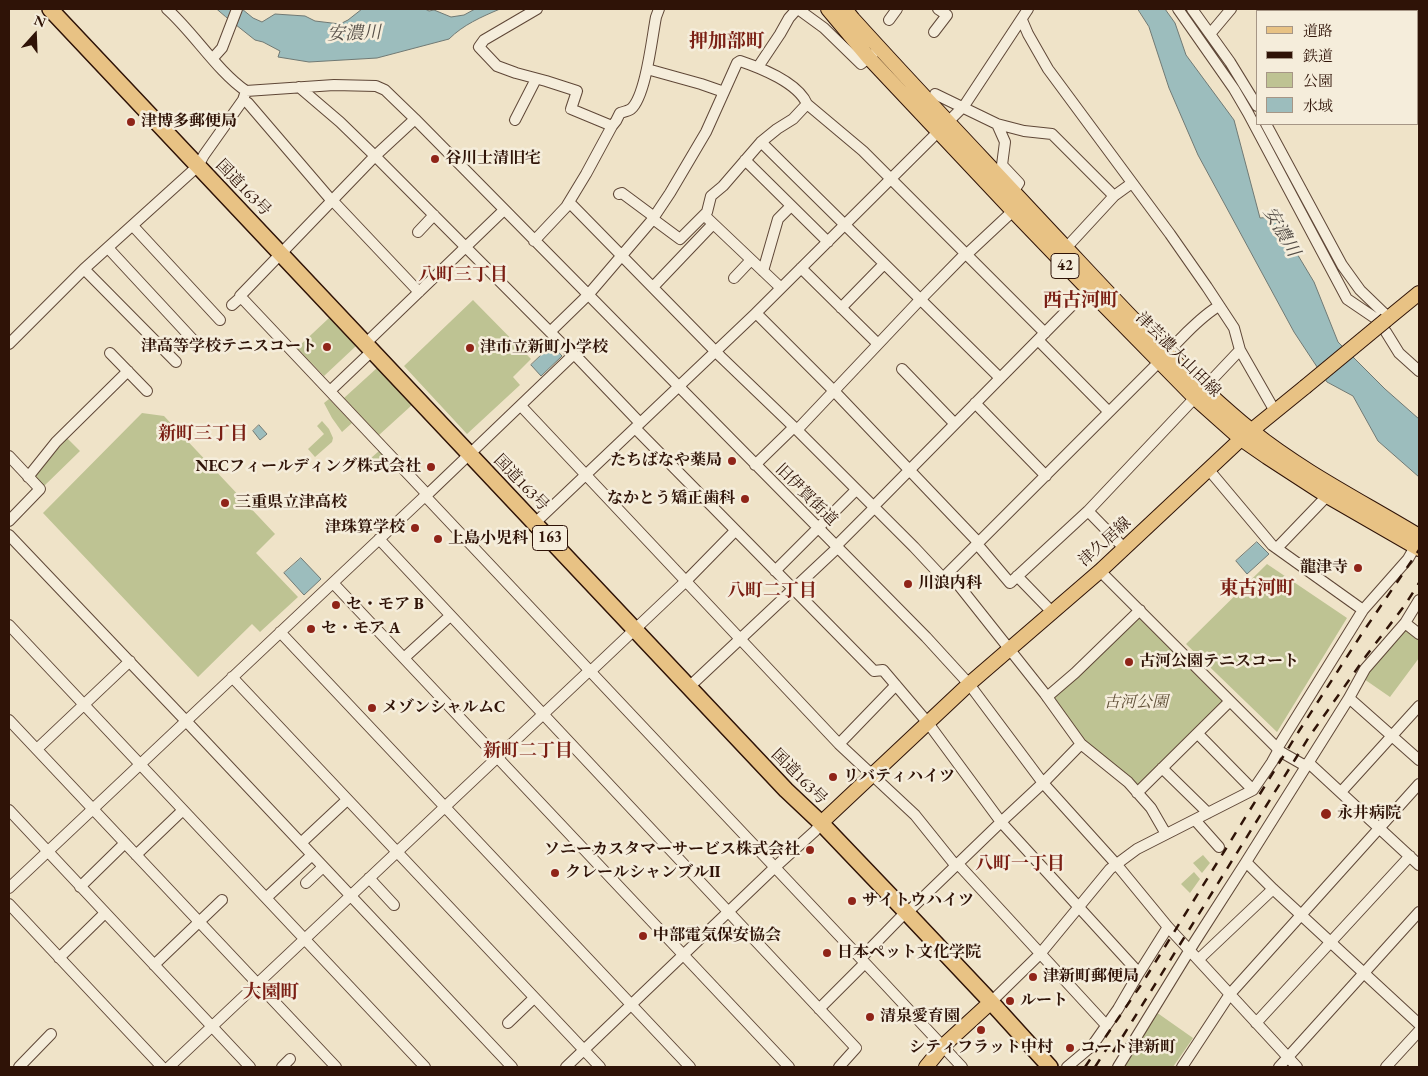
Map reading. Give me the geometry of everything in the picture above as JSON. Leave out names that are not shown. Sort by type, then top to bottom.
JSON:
[{"type":"highway","name":"国道163号","points":[[50,9],[369,346],[634,630],[991,1002],[1047,1066]]},
{"type":"main road","name":"津芸濃大山田線","points":[[828,9],[874,53],[943,127],[1013,211],[1092,285],[1200,393],[1288,471],[1416,550]]},
{"type":"main road","name":"津芸濃大山田線","points":[[845,9],[874,53]]},
{"type":"main road","name":"津芸濃大山田線","points":[[943,127],[1013,192],[1066,248],[1092,285]]},
{"type":"main road","name":"津久居線","points":[[821,823],[969,684],[1100,571],[1247,435],[1419,293]]},
{"type":"main road","name":"津芸濃大山田線","points":[[1247,435],[1419,536]]},
{"type":"main road","points":[[926,1067],[943,1046],[991,1002]]},
{"type":"street","points":[[167,9],[181,21],[234,82],[245,95],[248,103],[332,201],[419,292]]},
{"type":"street","points":[[213,58],[222,48],[237,9]]},
{"type":"street","points":[[537,9],[484,40],[479,47],[497,66],[516,74],[577,91],[571,109],[612,126]]},
{"type":"street","points":[[534,241],[569,202],[620,113],[632,108],[637,99],[647,69],[658,9]]},
{"type":"street","points":[[758,67],[789,18],[798,9],[824,28],[861,64],[874,53]]},
{"type":"street","points":[[889,20],[898,9]]},
{"type":"street","points":[[934,32],[947,15],[938,9]]},
{"type":"street","points":[[535,523],[756,313],[962,108],[1028,9]]},
{"type":"street","points":[[1178,9],[1234,89],[1248,113],[1347,299],[1375,318],[1399,353],[1419,371]]},
{"type":"street","points":[[1192,9],[1256,104]]},
{"type":"street","points":[[1210,34],[1231,9]]},
{"type":"street","points":[[1022,20],[1048,69],[1170,234],[1234,328],[1240,350],[1272,406]]},
{"type":"street","points":[[550,332],[588,295],[654,218],[698,147],[737,63],[740,61],[778,77],[800,93],[807,104],[863,152],[966,254],[1109,412]]},
{"type":"street","points":[[647,69],[724,92]]},
{"type":"street","points":[[515,120],[536,79]]},
{"type":"street","name":"旧伊賀街道","points":[[245,95],[298,87],[334,85],[380,87],[384,90],[415,119],[926,637],[969,684],[1043,783],[1117,865],[1168,927],[1297,1067]]},
{"type":"street","points":[[298,87],[340,122],[576,356],[637,426],[735,531],[874,671],[883,670],[928,722],[1001,822],[1139,973]]},
{"type":"street","points":[[935,94],[998,124],[1024,131],[1052,134],[1114,196]]},
{"type":"street","points":[[9,344],[84,269],[198,166],[245,95]]},
{"type":"street","points":[[619,194],[622,193],[680,239],[707,212],[711,196],[723,186],[761,142],[776,129],[793,119],[807,104]]},
{"type":"street","points":[[232,305],[241,298],[240,296],[280,253],[375,156],[415,119]]},
{"type":"street","points":[[756,465],[834,391],[966,254],[1013,211],[1013,192],[1020,183],[1002,165],[1005,142],[998,124]]},
{"type":"street","points":[[1267,125],[1342,265],[1360,290],[1387,319]]},
{"type":"street","points":[[761,142],[1000,378]]},
{"type":"street","points":[[745,160],[828,242]]},
{"type":"street","points":[[1066,248],[1114,196],[1132,183]]},
{"type":"street","points":[[569,202],[943,578],[1196,325],[1219,306]]},
{"type":"street","points":[[763,271],[778,219],[791,206]]},
{"type":"street","points":[[330,391],[419,292],[504,210]]},
{"type":"street","points":[[418,232],[434,215]]},
{"type":"street","points":[[704,215],[781,288]]},
{"type":"street","points":[[653,287],[713,224]]},
{"type":"street","points":[[133,226],[220,320]]},
{"type":"street","points":[[108,248],[196,343]]},
{"type":"street","points":[[734,278],[751,260]]},
{"type":"street","points":[[841,308],[884,264]]},
{"type":"street","points":[[801,268],[878,344]]},
{"type":"street","points":[[84,269],[176,362]]},
{"type":"street","points":[[689,687],[835,550],[836,546],[873,507],[1092,285]]},
{"type":"street","points":[[241,298],[962,1067]]},
{"type":"street","points":[[756,313],[834,391],[977,541],[977,544],[1010,583],[1088,511],[1240,350]]},
{"type":"street","points":[[110,353],[148,391]]},
{"type":"street","points":[[9,888],[426,494],[470,455],[573,355]]},
{"type":"street","points":[[902,369],[955,424]]},
{"type":"street","points":[[28,476],[56,442],[128,371]]},
{"type":"street","points":[[975,403],[1046,476]]},
{"type":"street","points":[[521,406],[840,744],[915,815],[957,865],[1106,1025]]},
{"type":"street","points":[[9,456],[40,489],[9,521]]},
{"type":"street","points":[[1209,470],[1272,545],[1362,610]]},
{"type":"street","points":[[775,571],[856,490]]},
{"type":"street","points":[[1277,548],[1328,496]]},
{"type":"street","points":[[1088,511],[1124,548]]},
{"type":"street","points":[[169,1067],[686,581],[735,531]]},
{"type":"street","points":[[9,535],[512,1067]]},
{"type":"street","points":[[379,539],[856,1048],[840,1067]]},
{"type":"street","points":[[991,1002],[1040,954],[1110,869],[1138,849],[1253,790],[1362,610],[1416,550]]},
{"type":"street","points":[[1100,571],[1281,752],[1302,764],[1311,764],[1419,865]]},
{"type":"street","points":[[949,573],[1047,697],[1080,744],[1128,782],[1151,808],[1166,834]]},
{"type":"street","points":[[1017,576],[1052,612]]},
{"type":"street","points":[[333,583],[789,1067]]},
{"type":"street","points":[[1118,1067],[1349,698],[1365,669],[1405,623],[1419,600]]},
{"type":"street","points":[[1047,697],[1075,673],[1140,610]]},
{"type":"street","points":[[404,658],[450,616]]},
{"type":"street","points":[[1405,623],[1419,634]]},
{"type":"street","points":[[9,625],[425,1067]]},
{"type":"street","points":[[280,632],[690,1067]]},
{"type":"street","points":[[37,750],[130,661]]},
{"type":"street","points":[[232,677],[600,1067]]},
{"type":"street","points":[[840,744],[896,685]]},
{"type":"street","points":[[1349,698],[1419,760]]},
{"type":"street","points":[[1137,793],[1230,701]]},
{"type":"street","points":[[1341,792],[1419,706]]},
{"type":"street","points":[[9,720],[336,1067]]},
{"type":"street","points":[[1198,734],[1253,790]]},
{"type":"street","points":[[819,1009],[901,917],[1043,783],[1080,744]]},
{"type":"street","points":[[1162,768],[1208,813]]},
{"type":"street","points":[[1182,1067],[1230,994],[1419,784]]},
{"type":"street","points":[[302,843],[347,800]]},
{"type":"street","points":[[9,810],[248,1067]]},
{"type":"street","points":[[136,855],[183,810]]},
{"type":"street","points":[[1195,820],[1219,847]]},
{"type":"street","points":[[566,1067],[815,831],[821,823]]},
{"type":"street","points":[[80,887],[125,843]]},
{"type":"street","points":[[266,898],[312,855]]},
{"type":"street","points":[[1256,1023],[1410,856]]},
{"type":"street","points":[[1246,862],[1419,1024]]},
{"type":"street","points":[[306,883],[323,867]]},
{"type":"street","points":[[369,878],[394,905]]},
{"type":"street","points":[[1198,959],[1273,889]]},
{"type":"street","points":[[154,965],[222,900]]},
{"type":"street","points":[[9,904],[162,1067]]},
{"type":"street","points":[[1278,1067],[1419,912]]},
{"type":"street","points":[[60,958],[105,913]]},
{"type":"street","points":[[1067,1067],[1092,1046],[1168,927]]},
{"type":"street","points":[[508,1023],[534,998]]},
{"type":"street","points":[[1386,1067],[1419,1031]]},
{"type":"street","points":[[19,1067],[51,1034]]},
{"type":"street","points":[[282,1067],[290,1059]]},
{"type":"green space","points":[[473,300],[531,359],[513,377],[520,385],[467,434],[404,366]]},
{"type":"green space","name":"津高等学校テニスコート","points":[[329,318],[356,346],[324,376],[297,348]]},
{"type":"green space","points":[[377,368],[412,405],[379,435],[344,398]]},
{"type":"green space","points":[[329,399],[352,423],[342,432],[324,403]]},
{"type":"green space","points":[[142,413],[164,416],[275,534],[256,553],[298,597],[260,632],[252,624],[198,677],[43,513]]},
{"type":"green space","points":[[322,421],[329,429],[333,438],[332,442],[315,457],[308,449],[324,434],[317,426]]},
{"type":"green space","points":[[67,438],[80,451],[43,487],[35,478],[36,475]]},
{"type":"green space","points":[[379,451],[392,464],[387,469],[371,458]]},
{"type":"green space","points":[[1267,564],[1347,618],[1277,732],[1186,644]]},
{"type":"green space","name":"古河公園","points":[[1139,618],[1143,618],[1223,699],[1223,702],[1139,787],[1084,741],[1054,700],[1054,697]]},
{"type":"green space","points":[[1406,629],[1419,639],[1419,658],[1390,697],[1364,679],[1379,657]]},
{"type":"green space","points":[[1203,855],[1210,863],[1202,873],[1193,863]]},
{"type":"green space","points":[[1194,872],[1200,879],[1190,893],[1181,884]]},
{"type":"green space","points":[[1156,1012],[1193,1038],[1173,1067],[1121,1067]]},
{"type":"water","name":"安濃川","points":[[217,9],[242,9],[253,18],[262,22],[275,14],[305,16],[315,21],[340,24],[362,9],[425,9],[429,11],[434,10],[451,17],[464,15],[475,9],[500,9],[466,25],[449,39],[377,58],[309,62],[278,57],[280,51],[255,40]]},
{"type":"water","name":"安濃川","points":[[1138,9],[1165,9],[1175,23],[1186,55],[1234,120],[1260,218],[1275,217],[1314,282],[1338,342],[1385,389],[1419,419],[1419,477],[1378,441],[1353,396],[1327,382],[1294,332],[1198,155],[1169,88],[1149,27]]},
{"type":"water","points":[[552,345],[562,356],[541,376],[531,365]]},
{"type":"water","points":[[259,425],[267,434],[260,440],[253,431]]},
{"type":"water","points":[[1257,542],[1269,554],[1247,574],[1236,561]]},
{"type":"water","points":[[301,558],[321,579],[304,595],[284,573]]},
{"type":"railway","points":[[1085,1067],[1143,982],[1299,731],[1419,550]]},
{"type":"railway","points":[[1113,1052],[1309,737],[1419,583]]},
{"type":"railway","points":[[1095,1067],[1113,1039]]},
{"type":"place","name":"津博多郵便局","points":[[131,122]]},
{"type":"place","name":"谷川士清旧宅","points":[[435,159]]},
{"type":"place","name":"津高等学校テニスコート","points":[[327,347]]},
{"type":"place","name":"津市立新町小学校","points":[[470,348]]},
{"type":"place","name":"たちばなや薬局","points":[[732,461]]},
{"type":"place","name":"NECフィールディング株式会社","points":[[431,467]]},
{"type":"place","name":"なかとう矯正歯科","points":[[745,499]]},
{"type":"place","name":"三重県立津高校","points":[[225,503]]},
{"type":"place","name":"津珠算学校","points":[[415,528]]},
{"type":"place","name":"上島小児科","points":[[438,539]]},
{"type":"place","name":"龍津寺","points":[[1358,568]]},
{"type":"place","name":"川浪内科","points":[[908,584]]},
{"type":"place","name":"セ・モア B","points":[[336,605]]},
{"type":"place","name":"セ・モア A","points":[[311,629]]},
{"type":"place","name":"古河公園テニスコート","points":[[1129,662]]},
{"type":"place","name":"メゾンシャルムC","points":[[372,708]]},
{"type":"place","name":"リバティハイツ","points":[[833,777]]},
{"type":"place","name":"永井病院","points":[[1326,814]]},
{"type":"place","name":"ソニーカスタマーサービス株式会社","points":[[810,850]]},
{"type":"place","name":"クレールシャンブルⅡ","points":[[555,873]]},
{"type":"place","name":"サイトウハイツ","points":[[852,901]]},
{"type":"place","name":"中部電気保安協会","points":[[643,936]]},
{"type":"place","name":"日本ペット文化学院","points":[[827,953]]},
{"type":"place","name":"津新町郵便局","points":[[1033,977]]},
{"type":"place","name":"ルート","points":[[1010,1001]]},
{"type":"place","name":"清泉愛育園","points":[[870,1017]]},
{"type":"place","name":"シティフラット中村","points":[[981,1030]]},
{"type":"place","name":"コート津新町","points":[[1070,1048]]},
{"type":"district","name":"押加部町","points":[[727,42]]},
{"type":"district","name":"八町三丁目","points":[[463,275]]},
{"type":"district","name":"西古河町","points":[[1081,301]]},
{"type":"district","name":"新町三丁目","points":[[203,434]]},
{"type":"district","name":"東古河町","points":[[1257,589]]},
{"type":"district","name":"八町二丁目","points":[[772,591]]},
{"type":"district","name":"新町二丁目","points":[[528,751]]},
{"type":"district","name":"八町一丁目","points":[[1020,864]]},
{"type":"district","name":"大園町","points":[[271,993]]}]
